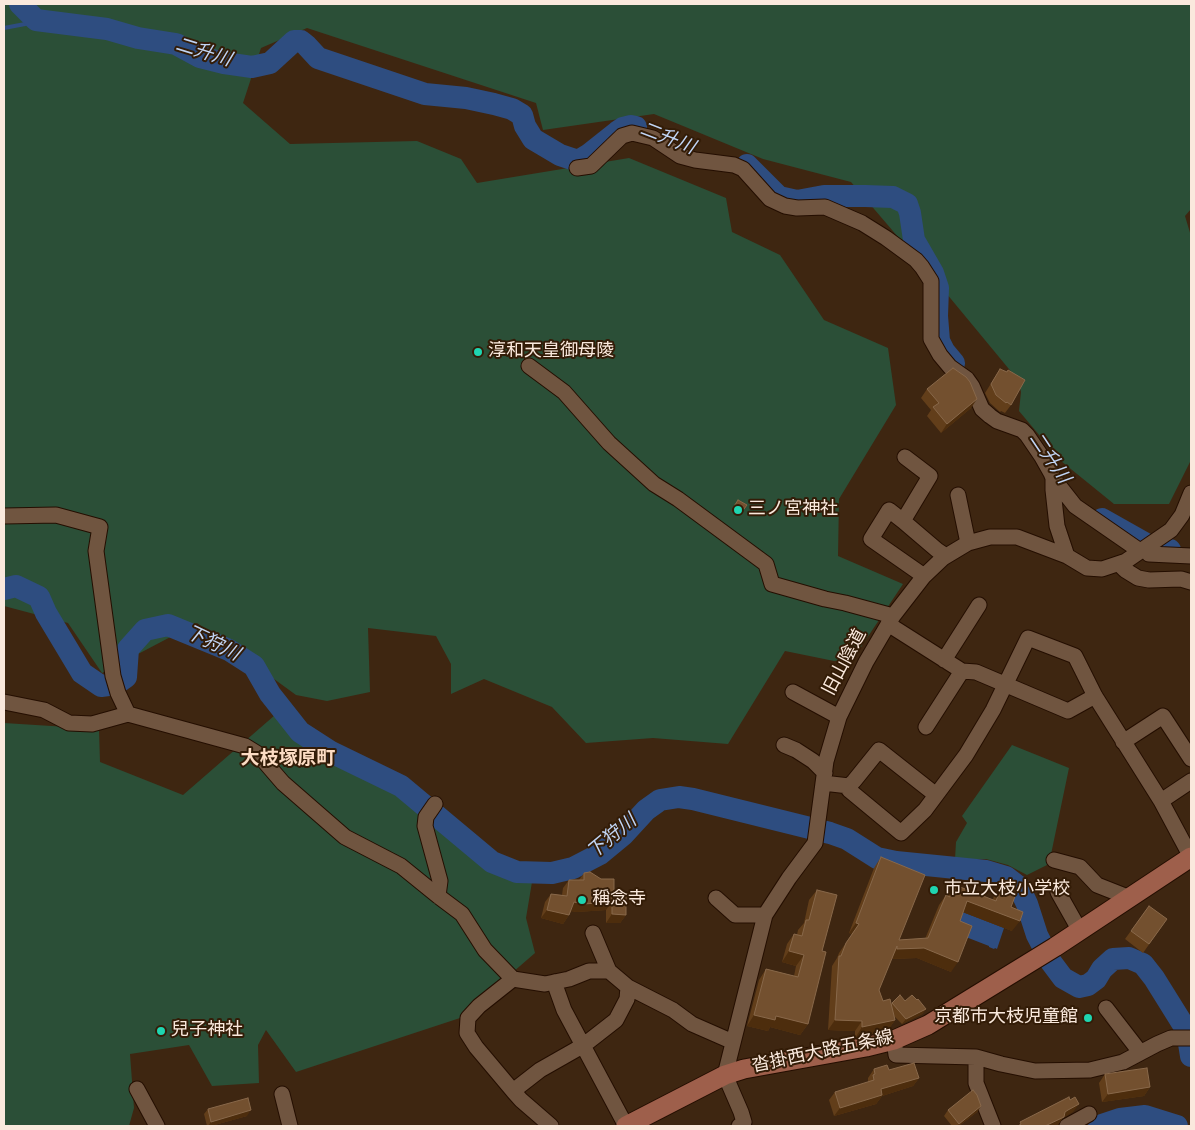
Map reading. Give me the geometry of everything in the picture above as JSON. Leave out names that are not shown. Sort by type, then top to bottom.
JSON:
[{"type":"main road","name":"沓掛西大路五条線","points":[[626,1126],[725,1075],[744,1069],[866,1047],[894,1040],[928,1025],[1080,931],[1191,857]]},
{"type":"street","points":[[577,168],[591,166],[622,136],[632,133],[653,138],[680,156],[734,165],[743,170],[770,198],[785,206],[797,208],[825,207],[862,223],[886,238],[916,260],[931,281],[931,339],[940,355],[950,366],[967,379],[982,409],[996,421],[1022,430],[1028,435],[1053,478],[1075,506],[1149,554],[1191,556]]},
{"type":"street","points":[[529,366],[564,392],[609,443],[654,484],[678,499],[766,564],[772,584],[825,600],[845,603],[890,620],[962,671],[976,672],[1068,711],[1095,696]]},
{"type":"street","points":[[903,521],[930,476],[905,457]]},
{"type":"street","points":[[1053,478],[1057,526],[1067,556]]},
{"type":"street","name":"旧山陰道","points":[[725,1075],[765,915],[789,878],[816,843],[826,761],[839,717],[866,662],[890,620],[924,576],[946,556],[968,543],[990,537],[1017,537],[1067,556],[1087,568],[1102,569],[1119,564],[1170,530],[1182,515],[1191,493]]},
{"type":"street","points":[[958,496],[968,543]]},
{"type":"street","points":[[924,576],[870,539],[889,510],[946,556]]},
{"type":"street","points":[[4,516],[56,515],[100,526],[96,551],[113,676],[118,693],[128,714]]},
{"type":"street","points":[[1119,564],[1138,578],[1191,582]]},
{"type":"street","points":[[944,660],[979,605]]},
{"type":"street","points":[[849,786],[849,790],[901,833],[925,810],[966,756],[993,710],[1028,638],[1074,656],[1095,696],[1161,801],[1191,857]]},
{"type":"street","points":[[926,728],[962,671]]},
{"type":"street","points":[[794,692],[839,717]]},
{"type":"street","points":[[4,702],[44,710],[69,723],[92,724],[128,714],[245,746],[258,754],[283,783],[345,837],[401,866],[462,914],[485,950],[513,979],[545,984],[569,979],[589,971],[609,971]]},
{"type":"street","points":[[1123,742],[1163,716],[1191,760]]},
{"type":"street","points":[[784,745],[813,761],[824,778],[849,786]]},
{"type":"street","points":[[849,786],[879,750],[936,795]]},
{"type":"street","points":[[1161,801],[1191,781]]},
{"type":"street","points":[[432,809],[424,826],[440,881],[438,896]]},
{"type":"street","points":[[1054,860],[1080,867],[1096,885],[1130,898]]},
{"type":"street","points":[[1058,892],[1080,931]]},
{"type":"street","points":[[716,898],[734,915],[765,915]]},
{"type":"street","points":[[593,933],[609,971],[628,987],[673,1010],[692,1024],[733,1042]]},
{"type":"street","points":[[513,979],[479,1006],[468,1018],[467,1034],[521,1100],[551,1126]]},
{"type":"street","points":[[554,982],[564,1010],[626,1126]]},
{"type":"street","points":[[513,1091],[540,1070],[584,1045],[616,1020],[627,999],[628,987]]},
{"type":"street","points":[[1106,1008],[1140,1052]]},
{"type":"street","points":[[894,1040],[896,1054],[976,1057],[1000,1064],[1035,1070],[1090,1070],[1123,1062],[1171,1038],[1187,1038]]},
{"type":"street","points":[[976,1057],[976,1083],[993,1126]]},
{"type":"street","points":[[725,1075],[744,1122],[738,1126]]},
{"type":"street","points":[[137,1089],[157,1126]]},
{"type":"street","points":[[282,1094],[290,1126]]},
{"type":"street","points":[[1067,1126],[1089,1114]]},
{"type":"green space","points":[[4,4],[1191,4],[1191,209],[1185,216],[1191,236],[1191,460],[1169,504],[1114,504],[1061,461],[1019,411],[1021,392],[1018,380],[851,182],[763,159],[654,114],[543,130],[536,103],[307,28],[261,48],[243,103],[290,144],[417,141],[461,159],[477,183],[629,158],[726,198],[732,232],[780,255],[824,320],[888,348],[896,405],[839,499],[838,556],[903,584],[853,659],[834,661],[785,651],[728,744],[653,738],[586,743],[552,707],[484,679],[451,694],[451,664],[436,636],[368,628],[370,692],[327,701],[296,695],[197,623],[102,673],[68,623],[4,606]]},
{"type":"green space","points":[[275,715],[532,882],[526,918],[535,953],[460,1018],[296,1072],[266,1030],[258,1045],[259,1083],[212,1086],[189,1045],[130,1054],[134,1108],[129,1126],[4,1126],[4,723],[99,729],[100,762],[183,795]]},
{"type":"green space","points":[[1012,745],[1069,768],[1049,864],[1027,875],[1008,865],[986,859],[955,859],[956,842],[967,823],[962,816]]},
{"type":"water","points":[[960,911],[1004,928],[997,949],[953,932]]},
{"type":"building","points":[[953,368],[970,382],[977,399],[947,424],[933,407],[939,403],[927,389]]},
{"type":"building","points":[[1000,369],[1007,372],[1008,370],[1025,380],[1011,405],[996,395],[991,384]]},
{"type":"building","points":[[738,500],[747,505],[741,513],[733,508]]},
{"type":"building","points":[[881,857],[925,875],[899,940],[928,938],[946,895],[950,897],[955,885],[996,901],[1002,885],[1017,891],[1011,907],[1023,912],[1020,921],[967,901],[960,921],[972,926],[958,962],[924,948],[897,949],[897,946],[879,990],[883,1001],[890,999],[895,1020],[862,1027],[862,1021],[835,1020],[839,956],[841,956],[846,943],[859,924],[856,923]]},
{"type":"building","points":[[590,872],[601,879],[614,879],[614,895],[626,896],[626,915],[612,914],[612,902],[583,904],[574,902],[569,915],[547,910],[551,894],[567,896],[569,880],[584,880],[584,873]]},
{"type":"building","points":[[817,890],[837,895],[822,951],[826,952],[808,1024],[776,1016],[775,1020],[754,1015],[766,969],[798,977],[804,955],[789,951],[794,934],[802,936],[806,920],[809,920]]},
{"type":"building","points":[[1149,906],[1167,919],[1149,944],[1131,931]]},
{"type":"building","points":[[900,995],[905,1001],[912,995],[926,1009],[906,1019],[892,1003]]},
{"type":"building","points":[[914,1063],[919,1078],[881,1089],[882,1095],[840,1108],[835,1092],[874,1080],[874,1069],[887,1065],[889,1070]]},
{"type":"building","points":[[1147,1068],[1150,1087],[1108,1094],[1105,1074]]},
{"type":"building","points":[[973,1090],[981,1106],[959,1124],[948,1110]]},
{"type":"building","points":[[1069,1097],[1070,1100],[1075,1097],[1079,1104],[1065,1112],[1064,1117],[1045,1126],[1018,1126],[1021,1124],[1020,1122]]},
{"type":"building","points":[[248,1098],[251,1110],[211,1122],[208,1109]]},
{"type":"waterway","name":"二升川","points":[[20,4],[36,20],[107,29],[138,38],[176,44],[200,57],[252,67],[270,63],[294,41],[301,41],[318,58],[425,94],[466,98],[512,109],[522,115],[525,126],[533,139],[560,155],[578,161],[623,128],[636,127]]},
{"type":"waterway","points":[[4,28],[41,21]]},
{"type":"waterway","name":"二升川","points":[[747,165],[779,197],[797,201],[824,196],[893,197],[907,204],[914,240],[933,273],[938,288],[937,316],[939,341],[944,351],[954,363]]},
{"type":"waterway","name":"二升川","points":[[1102,519],[1157,550],[1170,550]]},
{"type":"waterway","name":"下狩川","points":[[4,589],[16,586],[39,597],[46,613],[82,673],[101,686],[116,684],[126,677],[128,649],[145,630],[168,625],[229,650],[254,666],[270,694],[300,732],[331,752],[401,786],[492,862],[517,872],[552,873],[573,868],[600,854],[623,835],[646,810],[660,800],[679,797],[830,833],[847,839],[877,858],[896,862],[986,871],[1006,877],[1019,887],[1027,904],[1037,935],[1051,962],[1063,978],[1079,987],[1088,985],[1096,979],[1102,969],[1113,959],[1129,958],[1143,964],[1154,978],[1187,1031],[1191,1056]]},
{"type":"waterway","points":[[1099,1126],[1120,1119],[1145,1116],[1177,1126]]},
{"type":"place","name":"淳和天皇御母陵","points":[[478,352]]},
{"type":"place","name":"三ノ宮神社","points":[[738,510]]},
{"type":"place","name":"市立大枝小学校","points":[[934,890]]},
{"type":"place","name":"稱念寺","points":[[582,900]]},
{"type":"place","name":"京都市大枝児童館","points":[[1088,1018]]},
{"type":"place","name":"兒子神社","points":[[161,1031]]},
{"type":"district","name":"大枝塚原町","points":[[288,760]]}]
